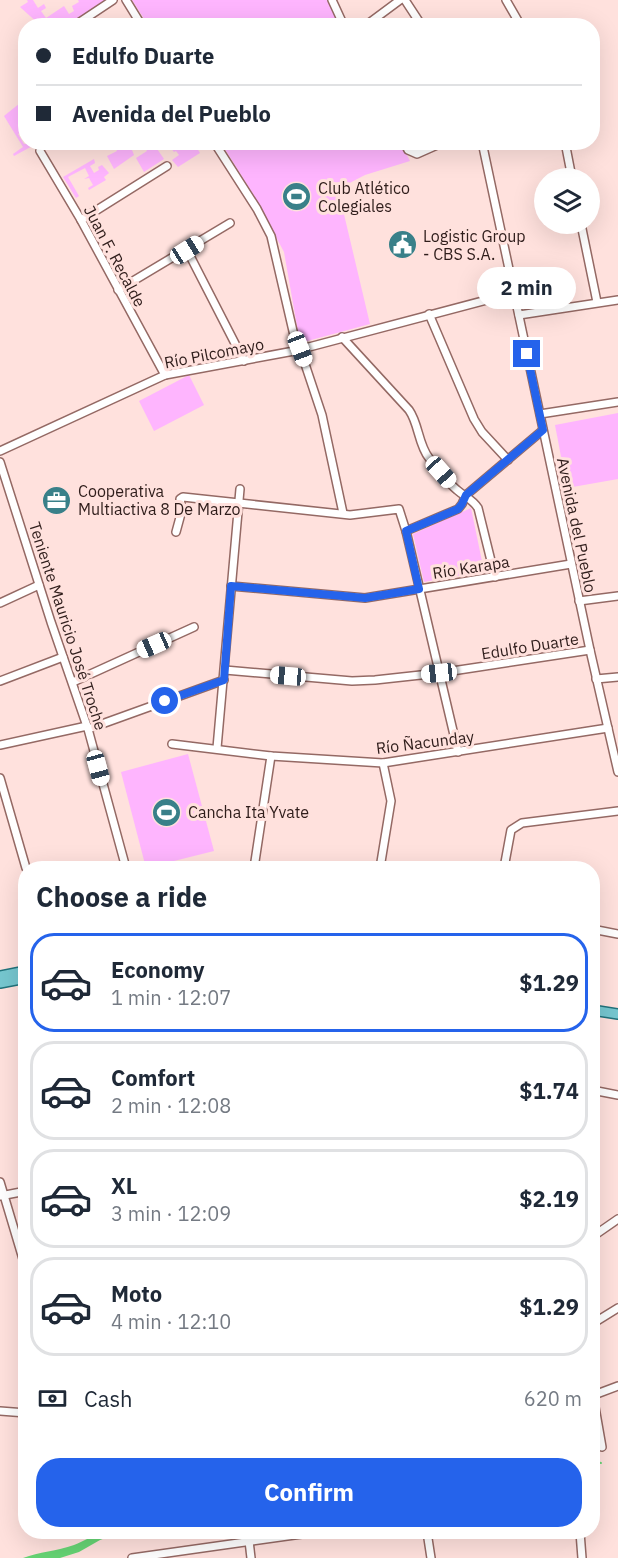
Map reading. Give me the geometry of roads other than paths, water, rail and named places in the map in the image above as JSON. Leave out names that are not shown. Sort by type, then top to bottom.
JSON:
[{"type":"main road","points":[[0,976],[18,973]]},
{"type":"main road","points":[[0,983],[18,980]]},
{"type":"main road","points":[[600,1005],[618,1008]]},
{"type":"main road","points":[[600,1011],[618,1014]]},
{"type":"street","points":[[86,18],[112,0]]},
{"type":"street","points":[[126,0],[137,18]]},
{"type":"street","points":[[332,0],[340,18]]},
{"type":"street","points":[[376,18],[400,0]]},
{"type":"street","points":[[405,0],[417,18]]},
{"type":"street","points":[[506,0],[516,18]]},
{"type":"street","points":[[219,150],[257,209],[271,236],[296,344],[300,349],[322,415],[343,513]]},
{"type":"street","points":[[408,150],[413,154],[428,150]]},
{"type":"street","name":"Avenida del Pueblo","points":[[484,150],[571,564],[618,772]]},
{"type":"street","points":[[567,150],[570,168]]},
{"type":"street","name":"Juan F. Recalde","points":[[40,151],[81,220],[165,375]]},
{"type":"street","points":[[81,220],[168,166]]},
{"type":"street","points":[[118,290],[230,223]]},
{"type":"street","points":[[583,234],[597,302]]},
{"type":"street","points":[[187,250],[244,361]]},
{"type":"street","name":"Río Pilcomayo","points":[[0,451],[165,375],[300,349],[513,293]]},
{"type":"street","points":[[519,315],[618,300]]},
{"type":"street","points":[[429,314],[478,426],[508,460]]},
{"type":"street","points":[[342,337],[404,402],[414,416],[424,452],[457,490],[474,501],[478,508],[495,577]]},
{"type":"street","points":[[540,414],[618,402]]},
{"type":"street","points":[[406,531],[458,509],[466,495],[543,430]]},
{"type":"street","name":"Teniente Mauricio José Troche","points":[[0,462],[39,585],[73,681],[124,861]]},
{"type":"street","points":[[217,748],[240,489]]},
{"type":"street","points":[[176,532],[182,510],[181,498],[359,515],[399,509],[458,752]]},
{"type":"street","name":"Río Karapa","points":[[231,586],[365,598],[571,564]]},
{"type":"street","points":[[0,603],[39,585]]},
{"type":"street","points":[[579,601],[618,596]]},
{"type":"street","points":[[73,681],[194,627]]},
{"type":"street","name":"Edulfo Duarte","points":[[225,670],[352,681],[439,673],[590,650]]},
{"type":"street","points":[[0,681],[63,657]]},
{"type":"street","points":[[596,679],[618,677]]},
{"type":"street","points":[[0,745],[87,728],[224,680]]},
{"type":"street","name":"Río Ñacunday","points":[[172,744],[271,756],[383,764],[608,728]]},
{"type":"street","points":[[256,861],[271,756]]},
{"type":"street","points":[[381,861],[391,801],[383,764]]},
{"type":"street","points":[[0,778],[24,861]]},
{"type":"street","points":[[505,861],[512,830],[522,823],[618,811]]},
{"type":"street","points":[[600,931],[618,934]]},
{"type":"street","points":[[600,1092],[618,1095]]},
{"type":"street","points":[[0,1182],[2,1196],[18,1245]]},
{"type":"street","points":[[2,1196],[18,1193]]},
{"type":"street","points":[[600,1231],[618,1219]]},
{"type":"street","points":[[600,1319],[618,1308]]},
{"type":"street","points":[[600,1391],[618,1386]]},
{"type":"street","points":[[0,1411],[18,1412]]},
{"type":"street","points":[[600,1435],[602,1447]]},
{"type":"street","points":[[132,1558],[257,1539]]},
{"type":"street","points":[[428,1539],[431,1558]]},
{"type":"street","points":[[581,1539],[582,1558]]},
{"type":"street","points":[[249,1540],[251,1558]]},
{"type":"place","name":"Club Atlético Colegiales","points":[[297,197]]},
{"type":"place","name":"Logistic Group - CBS S.A.","points":[[402,245]]},
{"type":"place","name":"Cooperativa Multiactiva 8 De Marzo","points":[[57,500]]},
{"type":"place","name":"Cancha Ita Yvate","points":[[167,812]]}]
